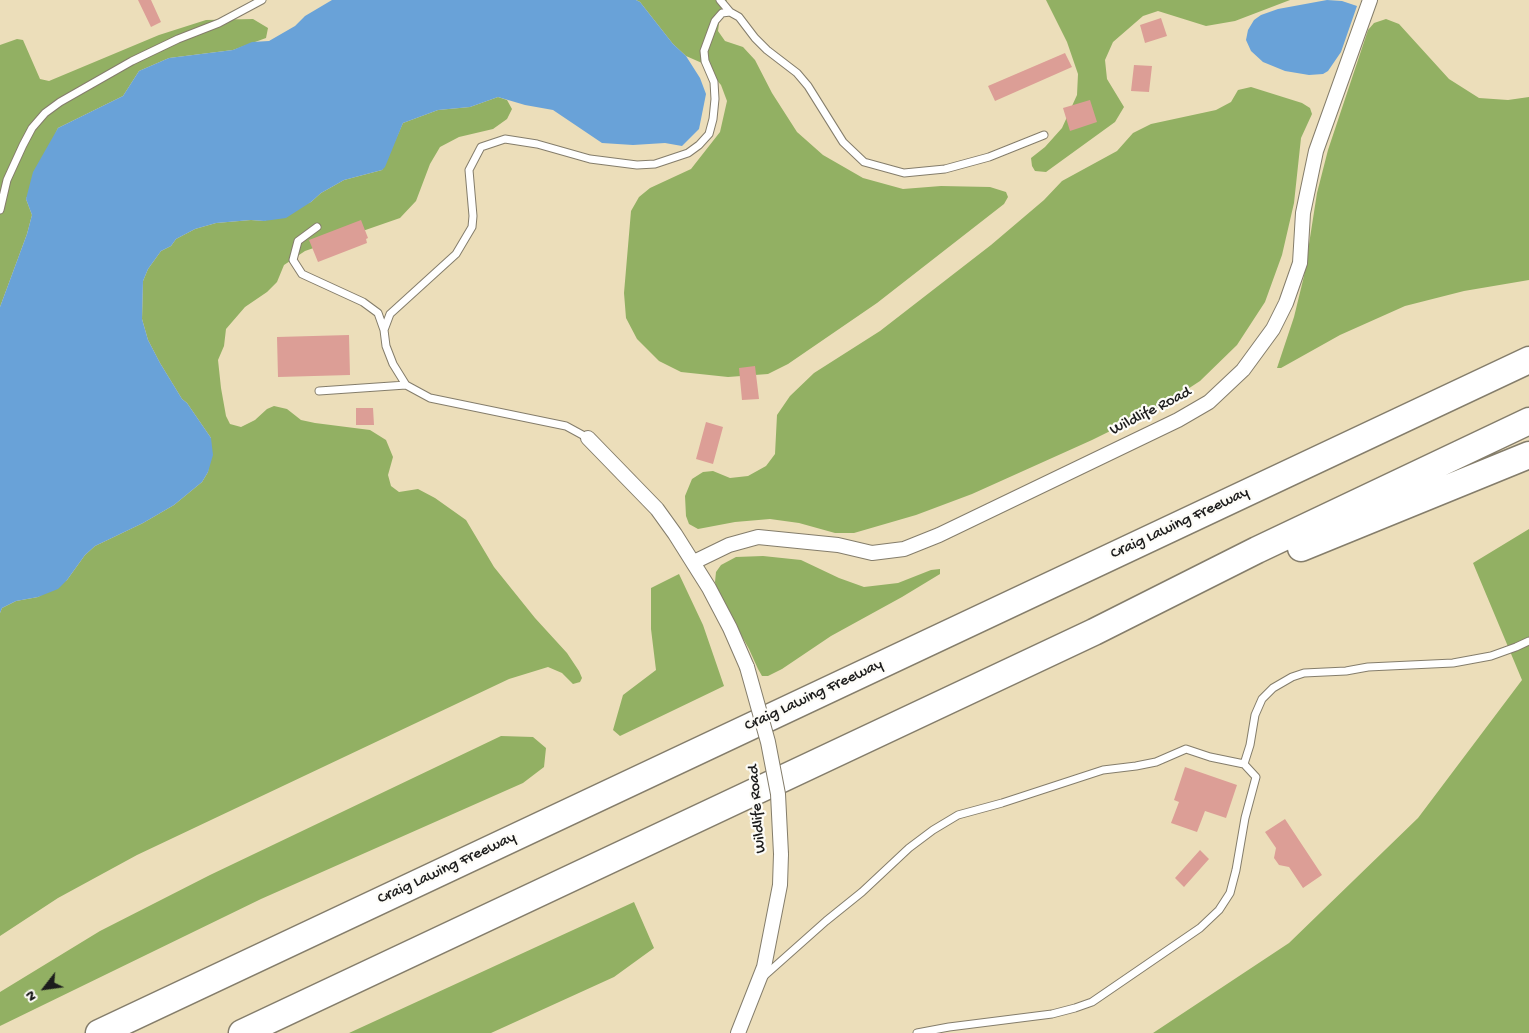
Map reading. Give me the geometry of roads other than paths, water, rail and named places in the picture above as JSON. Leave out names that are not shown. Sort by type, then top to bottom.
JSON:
[{"type":"highway","name":"Craig Lawing Freeway","points":[[99,1033],[1529,360]]},
{"type":"highway","points":[[242,1033],[1094,632],[1257,550],[1529,422]]},
{"type":"highway","points":[[1094,632],[1529,455]]},
{"type":"street","name":"Wildlife Road","points":[[694,562],[729,545],[758,537],[838,545],[872,553],[904,549],[939,535],[1178,420],[1209,402],[1243,370],[1273,329],[1286,303],[1300,263],[1303,213],[1316,151],[1370,0]]},
{"type":"street","name":"Wildlife Road","points":[[588,438],[657,509],[694,562],[730,628],[747,667],[768,742],[778,794],[781,854],[780,885],[764,966],[738,1033]]},
{"type":"lane","points":[[0,210],[7,180],[23,145],[32,128],[45,114],[60,102],[139,57],[178,39],[219,24],[262,0]]},
{"type":"lane","points":[[720,0],[730,12],[740,17],[755,38],[797,73],[808,86],[843,142],[864,162],[904,173],[945,169],[989,157],[1044,135]]},
{"type":"lane","points":[[384,330],[390,314],[456,254],[472,228],[473,216],[469,170],[481,146],[505,139],[537,144],[590,159],[637,165],[655,164],[673,159],[688,153],[699,144],[709,134],[715,99],[714,82],[705,61],[704,51],[715,21],[722,13],[730,12]]},
{"type":"lane","points":[[317,227],[298,241],[294,260],[302,274],[363,302],[378,313],[384,330],[386,346],[393,364],[406,384],[430,398],[566,426],[588,438]]},
{"type":"lane","points":[[319,391],[406,384]]},
{"type":"lane","points":[[1244,764],[1250,745],[1255,715],[1262,699],[1273,688],[1292,678],[1304,673],[1346,671],[1368,667],[1453,663],[1491,656],[1529,640]]},
{"type":"lane","points":[[758,983],[910,848],[932,830],[958,815],[1002,803],[1103,770],[1156,762],[1186,749],[1210,757],[1244,764],[1256,777],[1245,818],[1230,893],[1219,910],[1200,928],[1092,1002],[1043,1016],[949,1027],[917,1033]]},
{"type":"water","points":[[332,0],[636,0],[640,2],[673,44],[686,56],[700,78],[706,94],[699,129],[682,146],[665,143],[633,145],[602,143],[553,110],[525,105],[498,97],[470,107],[438,110],[403,123],[385,167],[382,170],[344,180],[321,193],[311,202],[286,218],[216,223],[195,229],[176,239],[171,246],[161,251],[148,269],[143,281],[142,319],[148,340],[160,363],[182,399],[187,403],[211,438],[213,455],[208,472],[202,482],[174,505],[143,523],[95,546],[85,555],[58,589],[38,597],[16,601],[2,608],[0,613],[0,307],[27,234],[32,215],[26,199],[33,172],[58,128],[123,96],[139,71],[169,58],[233,50],[252,42],[269,41],[295,26],[305,16]]},
{"type":"water","points":[[1327,0],[1342,1],[1357,6],[1341,52],[1328,71],[1323,74],[1309,75],[1285,71],[1263,62],[1251,51],[1246,40],[1248,30],[1254,20],[1261,15],[1278,9]]}]
